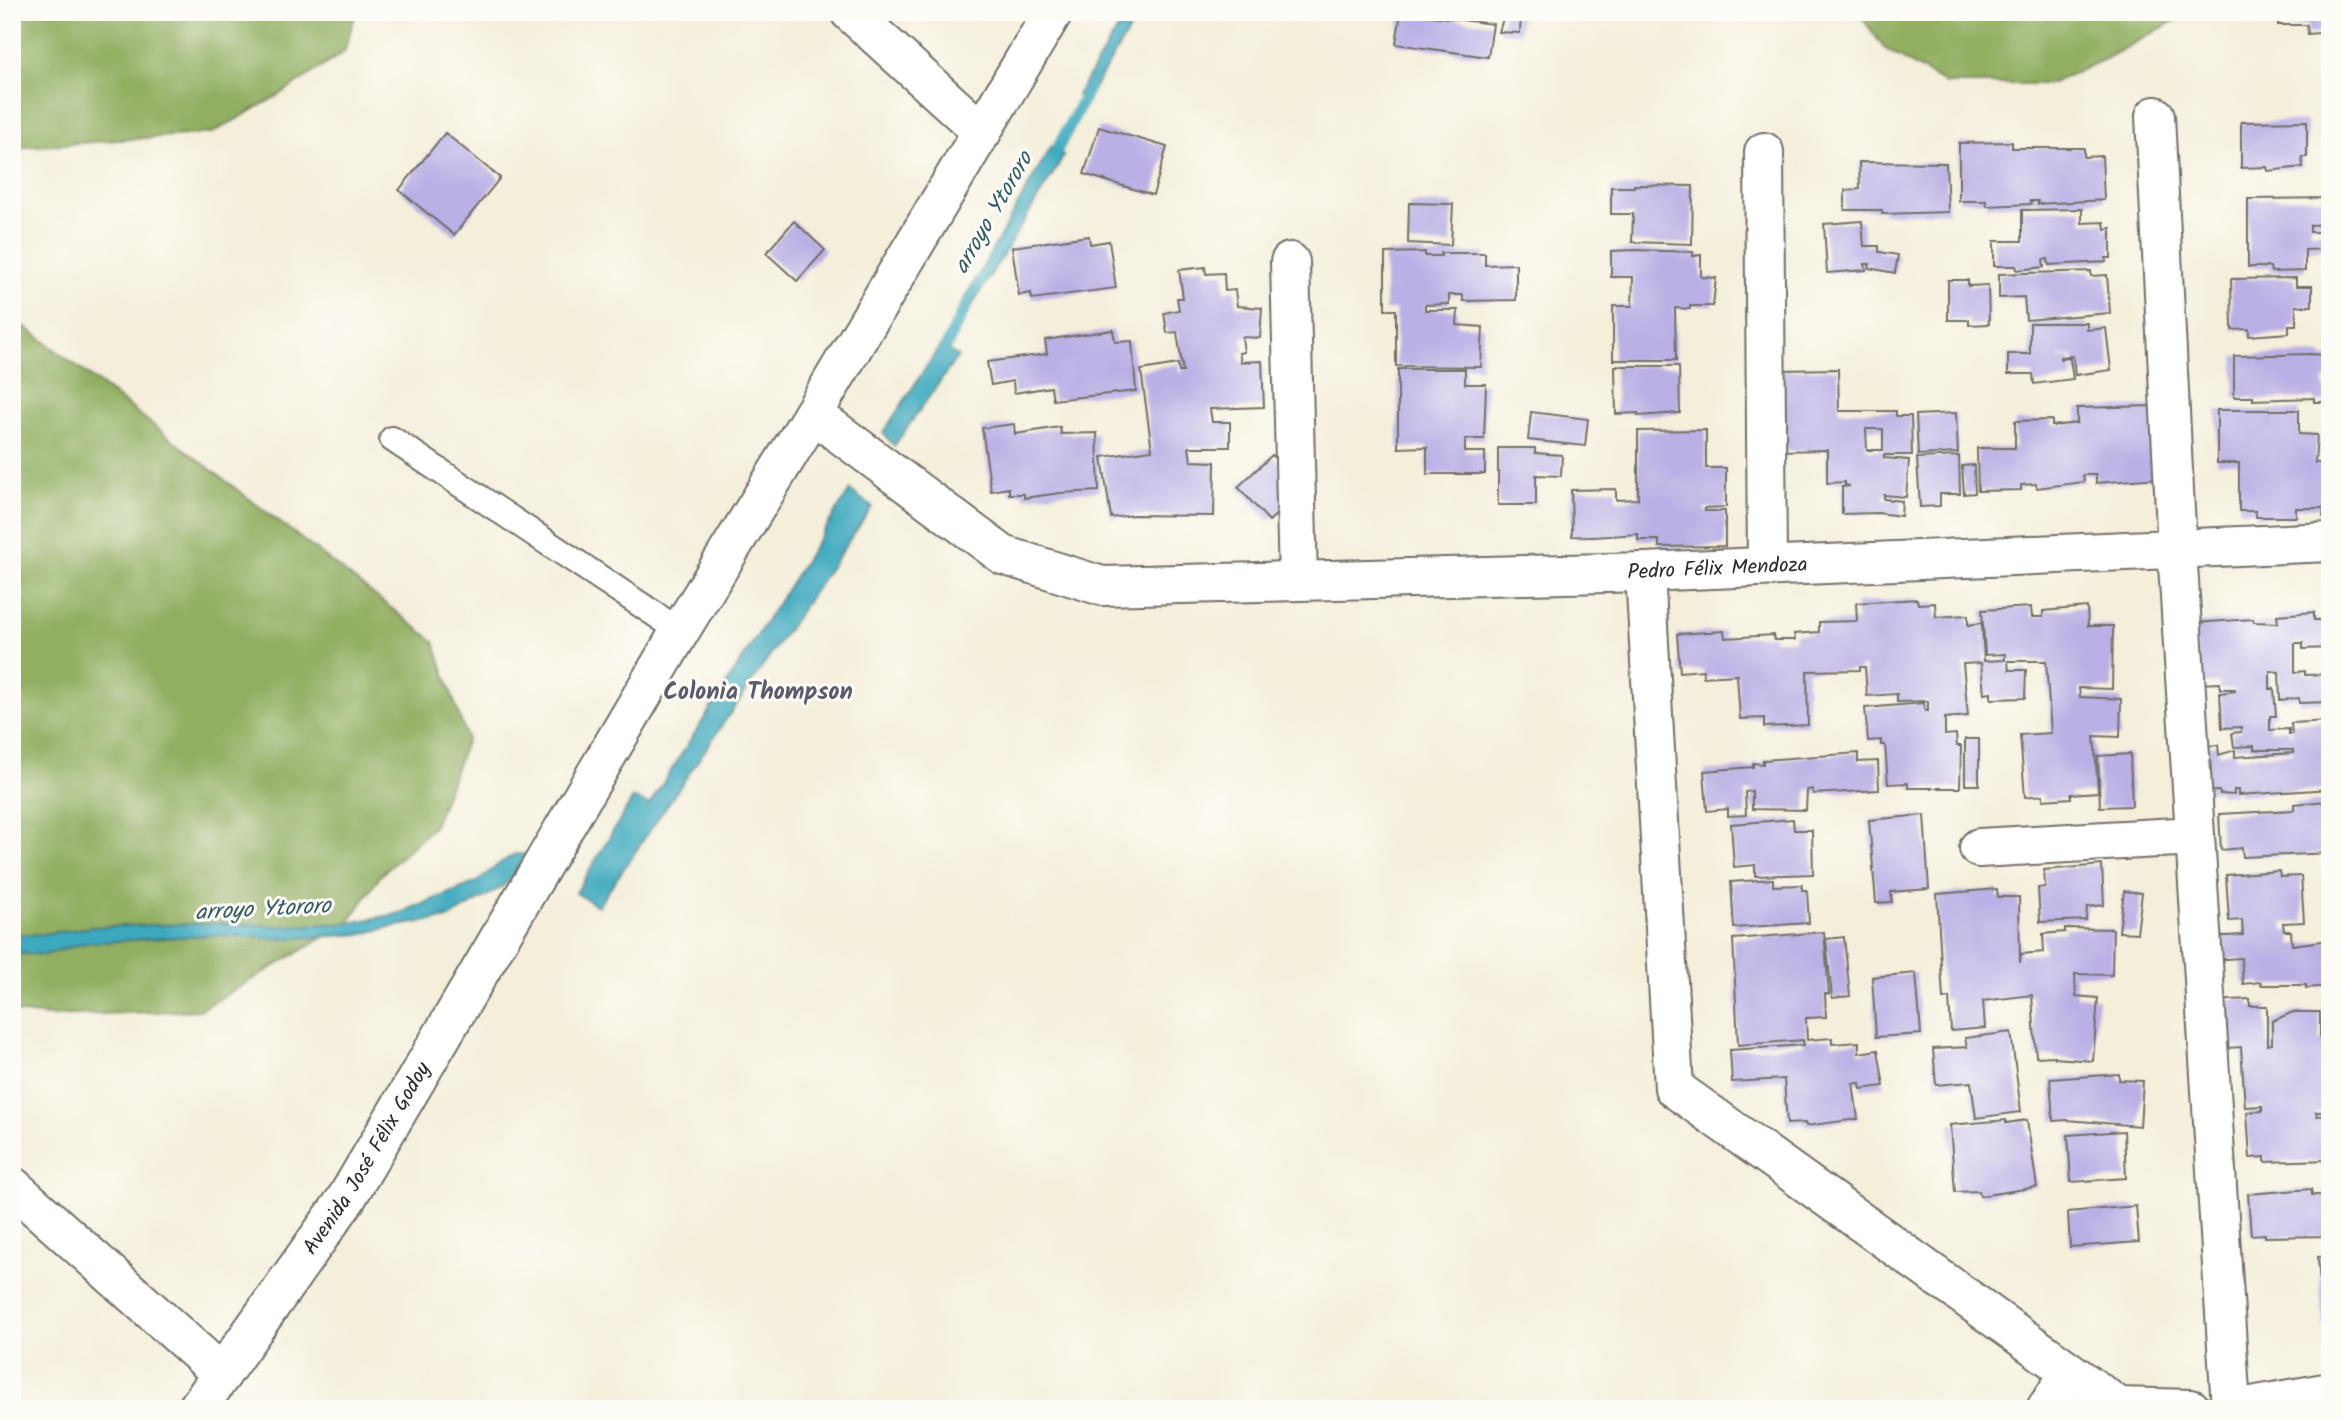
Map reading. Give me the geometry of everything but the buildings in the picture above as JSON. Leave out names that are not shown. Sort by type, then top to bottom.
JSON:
[{"type":"street","points":[[850,12],[982,132]]},
{"type":"street","name":"Avenida José Félix Godoy","points":[[197,1409],[346,1199],[680,631],[1053,12]]},
{"type":"street","points":[[2155,116],[2177,549],[2233,1409],[2330,1391]]},
{"type":"street","points":[[1764,152],[1767,566]]},
{"type":"street","points":[[1290,262],[1298,581]]},
{"type":"street","name":"Pedro Félix Mendoza","points":[[813,414],[1003,555],[1102,586],[1645,572],[2330,542]]},
{"type":"street","points":[[1645,572],[1674,1088],[2119,1408],[2191,1409]]},
{"type":"street","points":[[1979,848],[2195,836]]},
{"type":"street","points":[[12,1186],[222,1374]]},
{"type":"street","points":[[2046,1409],[2070,1373]]},
{"type":"lane","points":[[392,439],[680,631]]},
{"type":"green space","points":[[12,12],[356,12],[344,52],[281,94],[212,133],[12,148]]},
{"type":"green space","points":[[1858,12],[2190,12],[2107,58],[2050,84],[1946,84],[1884,48]]},
{"type":"green space","points":[[12,320],[27,328],[434,641],[467,739],[434,826],[380,876],[348,923],[200,1010],[50,1016],[12,1012]]},
{"type":"water","points":[[1128,12],[1140,12],[1085,103],[1077,95]]},
{"type":"water","points":[[1051,146],[1064,156],[963,320],[956,314]]},
{"type":"water","points":[[940,346],[958,356],[894,446],[883,433]]},
{"type":"water","points":[[850,490],[872,507],[598,906],[576,893],[633,798],[649,805]]},
{"type":"water","points":[[515,854],[528,854],[520,870],[502,887],[449,918],[362,934],[285,939],[213,935],[84,943],[44,955],[12,953],[12,935],[92,927],[348,923],[397,914],[477,882]]},
{"type":"waterway","name":"arroyo Ytororo","points":[[1049,165],[1089,88]]},
{"type":"waterway","name":"arroyo Ytororo","points":[[938,363],[967,304]]},
{"type":"district","name":"Colonia Thompson","points":[[758,692]]}]
